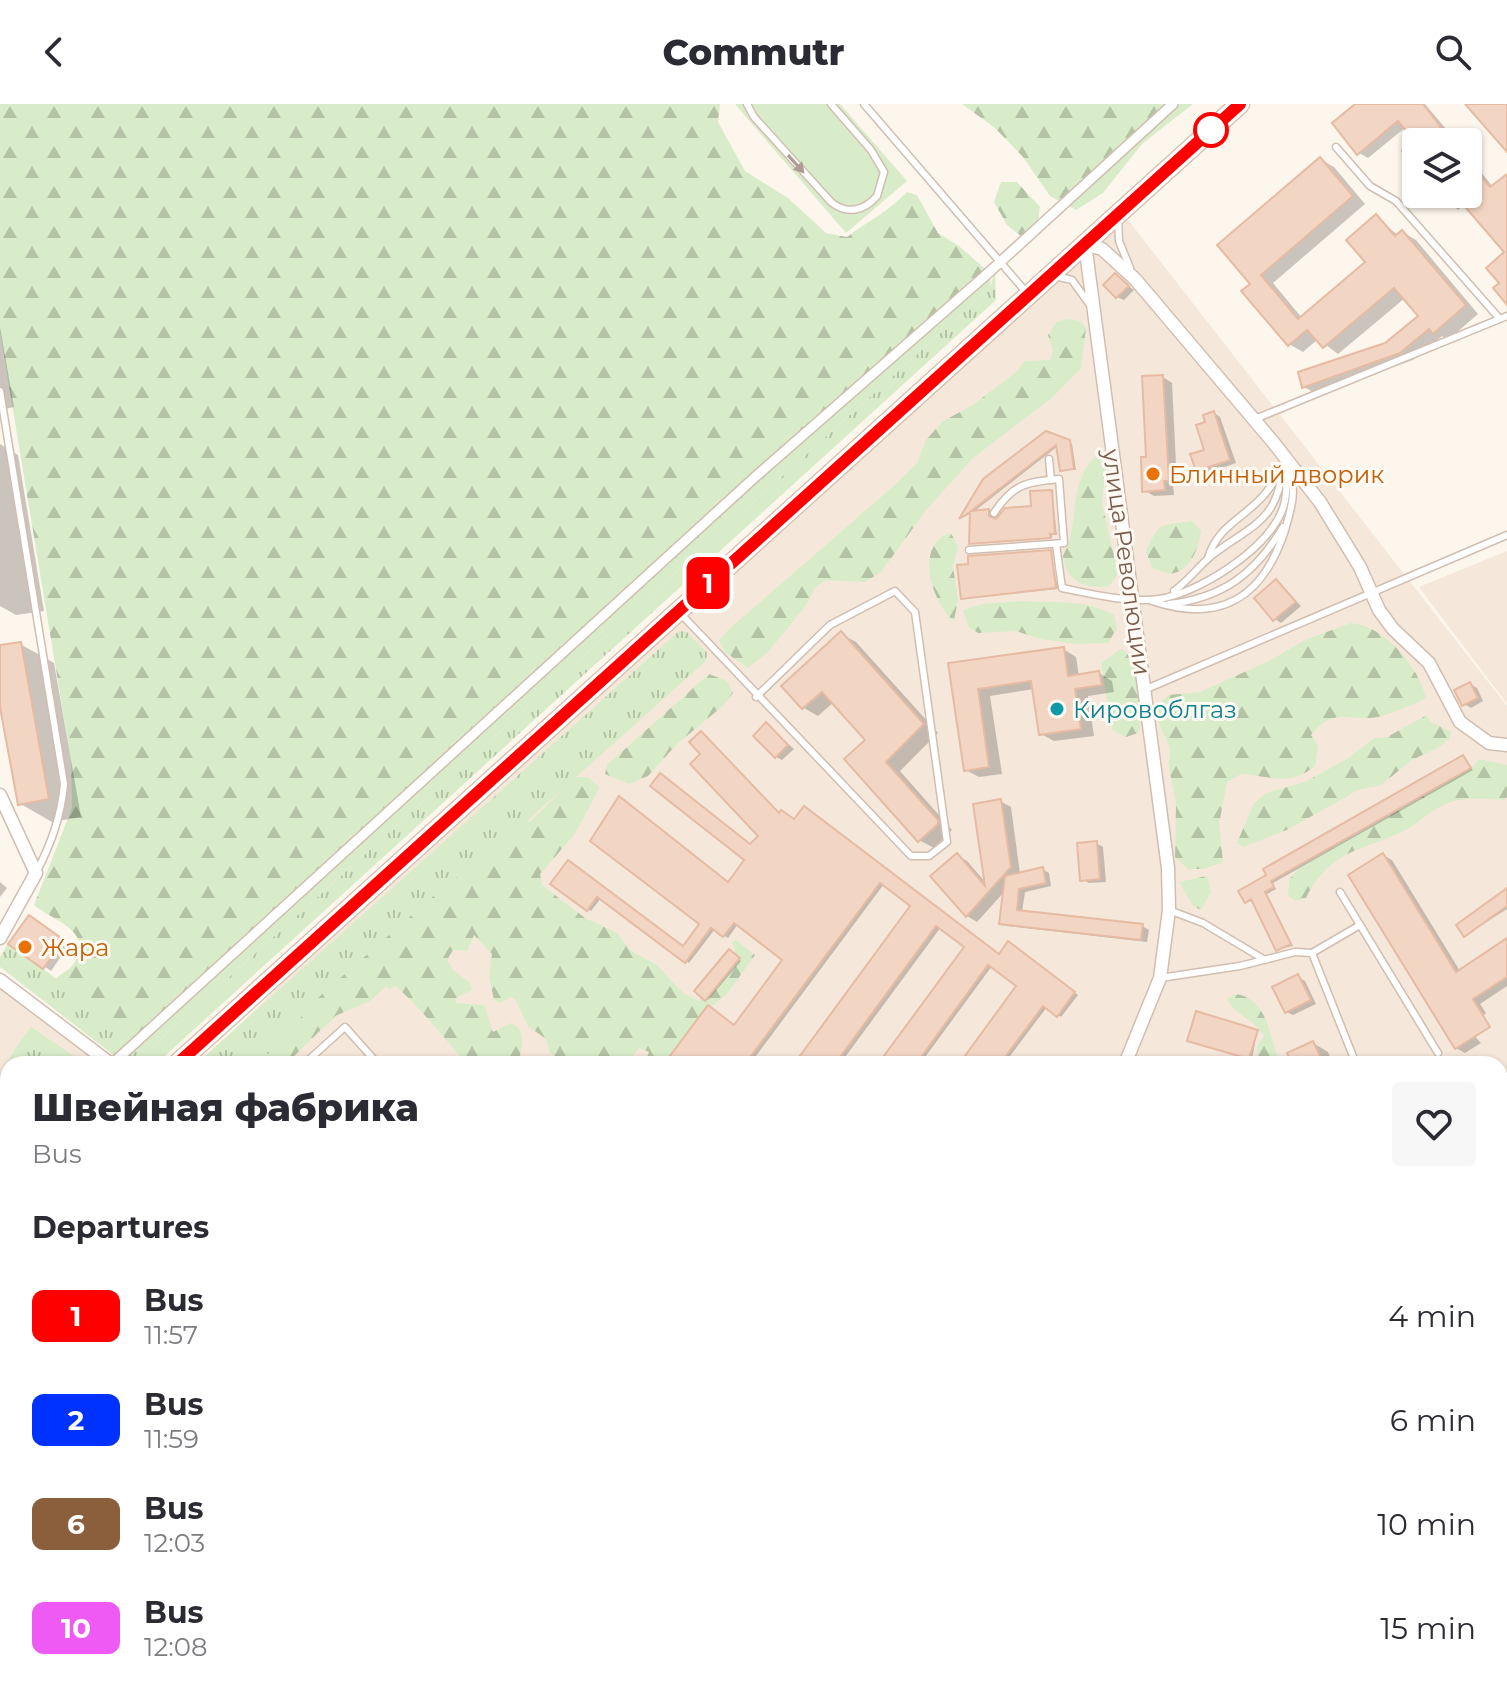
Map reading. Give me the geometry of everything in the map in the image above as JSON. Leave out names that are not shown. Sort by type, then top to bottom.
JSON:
[{"type":"main road","points":[[186,1056],[1240,104]]},
{"type":"street","points":[[120,1056],[754,478],[999,263],[1173,104]]},
{"type":"street","points":[[1085,244],[1102,249],[1135,279],[1284,455],[1320,502],[1393,629],[1429,663],[1460,722],[1489,743],[1507,745]]},
{"type":"street","name":"улица Революции","points":[[1085,244],[1168,868],[1169,910],[1160,978],[1128,1056]]},
{"type":"street","points":[[0,795],[36,873],[0,938]]},
{"type":"street","points":[[0,980],[100,1056]]},
{"type":"lane","points":[[747,104],[754,117],[831,202],[846,210],[856,210],[877,196],[884,172],[871,150],[831,104]]},
{"type":"lane","points":[[864,104],[1028,294]]},
{"type":"lane","points":[[1254,419],[1503,317],[1396,201],[1370,186],[1336,147]]},
{"type":"lane","points":[[1118,214],[1119,241],[1135,279]]},
{"type":"lane","points":[[1049,276],[1072,280],[1092,308]]},
{"type":"lane","points":[[0,391],[64,784],[62,809],[51,843],[36,873]]},
{"type":"lane","points":[[1165,601],[1251,552],[1272,528],[1285,500],[1284,455]]},
{"type":"lane","points":[[1165,601],[1205,611],[1245,595],[1266,572],[1289,517],[1294,482],[1284,455]]},
{"type":"lane","points":[[1165,601],[1207,559],[1261,524],[1281,489],[1284,455]]},
{"type":"lane","points":[[1207,559],[1219,535],[1266,497],[1284,455]]},
{"type":"lane","points":[[1049,459],[1051,480]]},
{"type":"lane","points":[[969,550],[1064,543],[1059,479],[1026,481],[1004,498],[994,513]]},
{"type":"lane","points":[[1056,544],[1062,588],[1131,598],[1194,601],[1231,586],[1264,556],[1289,517]]},
{"type":"lane","points":[[1144,690],[1507,535]]},
{"type":"lane","points":[[677,610],[756,697],[911,856],[929,856],[947,842],[915,612],[895,591],[830,625],[756,697]]},
{"type":"lane","points":[[1340,892],[1438,1053]]},
{"type":"lane","points":[[1169,910],[1203,923],[1266,960]]},
{"type":"lane","points":[[1160,978],[1295,952],[1312,953],[1360,925]]},
{"type":"lane","points":[[1312,953],[1353,1056]]},
{"type":"lane","points":[[313,1056],[345,1027],[371,1056]]},
{"type":"shaded area","points":[[1121,211],[1507,706],[1507,1056],[209,1056],[425,840]]},
{"type":"shaded area","points":[[1507,551],[1507,704],[1419,587]]},
{"type":"shaded area","points":[[0,980],[100,1056],[0,1056]]},
{"type":"green space","points":[[0,104],[720,104],[718,122],[745,171],[788,198],[826,233],[847,237],[907,192],[917,195],[938,233],[959,246],[991,274],[990,288],[152,1047],[56,979],[71,967],[80,944],[70,928],[34,905],[72,808],[71,760],[0,332]]},
{"type":"green space","points":[[735,104],[840,104],[907,181],[846,233]]},
{"type":"green space","points":[[962,104],[1193,104],[1142,144],[1103,193],[1076,210],[1050,196],[1023,157],[995,128]]},
{"type":"green space","points":[[1001,182],[1017,182],[1040,207],[1036,229],[1021,236],[1007,225],[994,202]]},
{"type":"green space","points":[[995,271],[996,300],[165,1056],[115,1056],[0,967],[0,957],[8,944],[152,1047],[990,288]]},
{"type":"green space","points":[[1068,319],[1080,321],[1086,328],[1081,368],[1052,398],[973,458],[927,509],[881,572],[865,582],[826,580],[816,587],[804,608],[768,652],[748,668],[725,652],[719,641],[728,630],[896,484],[917,463],[926,440],[942,422],[974,404],[1016,372],[1025,361],[1050,360],[1053,350],[1048,335],[1057,322]]},
{"type":"green space","points":[[1100,453],[1107,458],[1102,503],[1118,574],[1109,586],[1093,587],[1073,578],[1063,556],[1069,543],[1082,476]]},
{"type":"green space","points":[[1192,521],[1201,531],[1198,545],[1187,565],[1169,574],[1152,568],[1146,552],[1158,529]]},
{"type":"green space","points":[[951,533],[958,547],[953,567],[958,599],[954,621],[946,613],[933,588],[929,561],[939,539]]},
{"type":"green space","points":[[1019,601],[1092,606],[1114,615],[1117,628],[1108,643],[1077,644],[1040,639],[1016,631],[978,633],[968,626],[963,610],[983,604]]},
{"type":"green space","points":[[1351,623],[1376,632],[1399,650],[1416,674],[1426,698],[1374,718],[1338,717],[1329,720],[1311,735],[1318,746],[1315,766],[1297,776],[1280,779],[1241,774],[1227,782],[1219,824],[1223,862],[1204,869],[1188,869],[1175,857],[1176,804],[1169,767],[1170,748],[1157,719],[1158,706],[1168,695],[1200,692],[1269,661],[1305,640]]},
{"type":"green space","points":[[679,631],[687,632],[707,653],[706,661],[528,820],[544,836],[534,860],[390,990],[380,979],[290,1056],[205,1056]]},
{"type":"green space","points":[[1121,649],[1133,663],[1140,696],[1140,728],[1138,733],[1126,737],[1112,730],[1101,663]]},
{"type":"green space","points":[[709,674],[727,681],[733,693],[724,705],[677,744],[648,776],[629,784],[605,774],[607,765]]},
{"type":"green space","points":[[1427,715],[1431,722],[1451,732],[1449,739],[1439,747],[1412,760],[1381,785],[1358,790],[1289,829],[1243,847],[1237,843],[1254,803],[1266,793],[1305,782],[1347,759],[1374,738],[1387,737]]},
{"type":"green space","points":[[1479,759],[1507,765],[1507,797],[1504,800],[1469,799],[1443,805],[1411,827],[1339,859],[1316,881],[1306,898],[1296,901],[1288,896],[1289,880],[1299,868],[1472,768]]},
{"type":"green space","points":[[575,777],[588,777],[599,787],[597,793],[574,835],[540,874],[542,885],[585,918],[617,933],[631,951],[657,965],[683,993],[699,1001],[737,957],[732,942],[736,940],[755,955],[727,994],[707,1010],[679,1056],[647,1056],[649,1052],[639,1048],[632,1056],[555,1056],[550,1053],[546,1039],[528,1026],[515,999],[510,997],[501,1003],[494,1000],[489,976],[492,954],[474,935],[467,951],[453,950],[447,960],[453,970],[469,982],[472,990],[457,997],[455,1003],[484,1005],[493,1032],[511,1023],[517,1026],[522,1035],[520,1056],[459,1056],[417,1006],[390,983],[370,1001],[335,1016],[294,1056],[266,1056],[321,995],[446,885],[529,823]]},
{"type":"green space","points":[[1207,876],[1211,892],[1201,910],[1193,906],[1179,882]]},
{"type":"green space","points":[[1235,994],[1255,1003],[1266,1021],[1277,1056],[1258,1056],[1257,1046],[1264,1036],[1227,999]]},
{"type":"green space","points":[[31,1027],[74,1056],[12,1056]]},
{"type":"building","points":[[1355,104],[1423,104],[1441,128],[1404,128],[1398,121],[1357,155],[1332,123]]},
{"type":"building","points":[[1465,104],[1507,104],[1507,152]]},
{"type":"building","points":[[1320,157],[1353,196],[1261,275],[1298,319],[1365,262],[1346,240],[1376,214],[1395,236],[1402,230],[1466,305],[1433,334],[1429,329],[1400,353],[1302,388],[1298,372],[1385,343],[1418,316],[1394,288],[1323,348],[1307,330],[1288,346],[1241,291],[1250,284],[1217,245]]},
{"type":"building","points":[[1507,174],[1507,305],[1493,288],[1499,283],[1486,268],[1504,252],[1466,208],[1482,208],[1482,178],[1490,187]]},
{"type":"building","points":[[1115,273],[1129,286],[1116,298],[1103,285]]},
{"type":"building","points":[[1163,375],[1169,481],[1164,481],[1165,490],[1142,492],[1141,457],[1146,457],[1142,376]]},
{"type":"building","points":[[1214,411],[1230,460],[1196,471],[1190,454],[1204,450],[1196,425],[1205,422],[1203,415]]},
{"type":"building","points":[[1046,431],[1070,440],[1074,469],[1060,471],[1056,445],[971,511],[989,509],[989,516],[996,519],[1005,508],[1031,506],[1030,491],[1052,490],[1055,534],[1050,534],[1050,538],[969,544],[970,512],[959,519],[983,479]]},
{"type":"building","points":[[1051,550],[1056,588],[961,599],[957,565],[968,564],[968,556]]},
{"type":"building","points":[[1276,579],[1296,602],[1273,621],[1254,598]]},
{"type":"building","points":[[841,631],[924,724],[886,762],[938,820],[938,824],[918,842],[844,759],[865,740],[822,692],[802,709],[781,686]]},
{"type":"building","points":[[21,642],[49,799],[18,805],[0,707],[0,645]]},
{"type":"building","name":"Кировоблгаз","points":[[1064,647],[1068,676],[1099,671],[1102,685],[1075,689],[1081,729],[1039,735],[1031,681],[978,689],[989,767],[964,771],[948,663]]},
{"type":"building","points":[[1470,682],[1478,698],[1462,706],[1454,690]]},
{"type":"building","points":[[766,722],[788,745],[775,758],[753,736]]},
{"type":"building","points":[[701,731],[779,813],[781,810],[794,819],[804,806],[999,954],[1008,941],[1075,992],[1057,1017],[1043,1006],[1006,1056],[965,1056],[1016,986],[988,965],[922,1056],[884,1056],[964,947],[936,926],[841,1056],[800,1056],[910,906],[880,883],[751,1056],[670,1056],[708,1005],[734,1025],[782,960],[734,923],[723,937],[711,928],[685,963],[597,897],[587,911],[550,884],[568,860],[683,946],[699,924],[590,841],[619,796],[728,882],[744,860],[650,786],[660,773],[750,844],[758,836],[690,764],[700,754],[689,742]]},
{"type":"building","points":[[1463,755],[1471,768],[1271,881],[1274,887],[1265,892],[1291,944],[1276,951],[1251,899],[1245,903],[1238,891],[1266,875],[1263,869]]},
{"type":"building","points":[[1001,799],[1011,867],[966,917],[930,876],[957,853],[985,886],[973,804]]},
{"type":"building","points":[[1097,841],[1100,879],[1080,881],[1077,843]]},
{"type":"building","points":[[1383,853],[1456,972],[1507,938],[1507,977],[1473,999],[1490,1027],[1455,1049],[1348,875]]},
{"type":"building","points":[[1043,867],[1046,883],[1019,889],[1017,910],[1143,924],[1141,940],[999,924],[1005,876]]},
{"type":"building","points":[[1507,888],[1507,906],[1464,937],[1456,925]]},
{"type":"building","points":[[29,915],[64,940],[43,969],[8,944]]},
{"type":"building","points":[[729,949],[740,958],[705,1001],[694,991]]},
{"type":"building","points":[[1298,974],[1311,1000],[1285,1013],[1272,987]]},
{"type":"building","points":[[1196,1011],[1258,1030],[1250,1056],[1239,1056],[1187,1041]]},
{"type":"building","points":[[1313,1041],[1320,1056],[1288,1056],[1287,1053]]},
{"type":"bus line","name":"1","points":[[186,1056],[851,452],[1240,104]]},
{"type":"place","name":"Блинный дворик","points":[[1153,474]]},
{"type":"place","name":"Кировоблгаз","points":[[1057,709]]},
{"type":"place","name":"Жара","points":[[25,947]]}]
